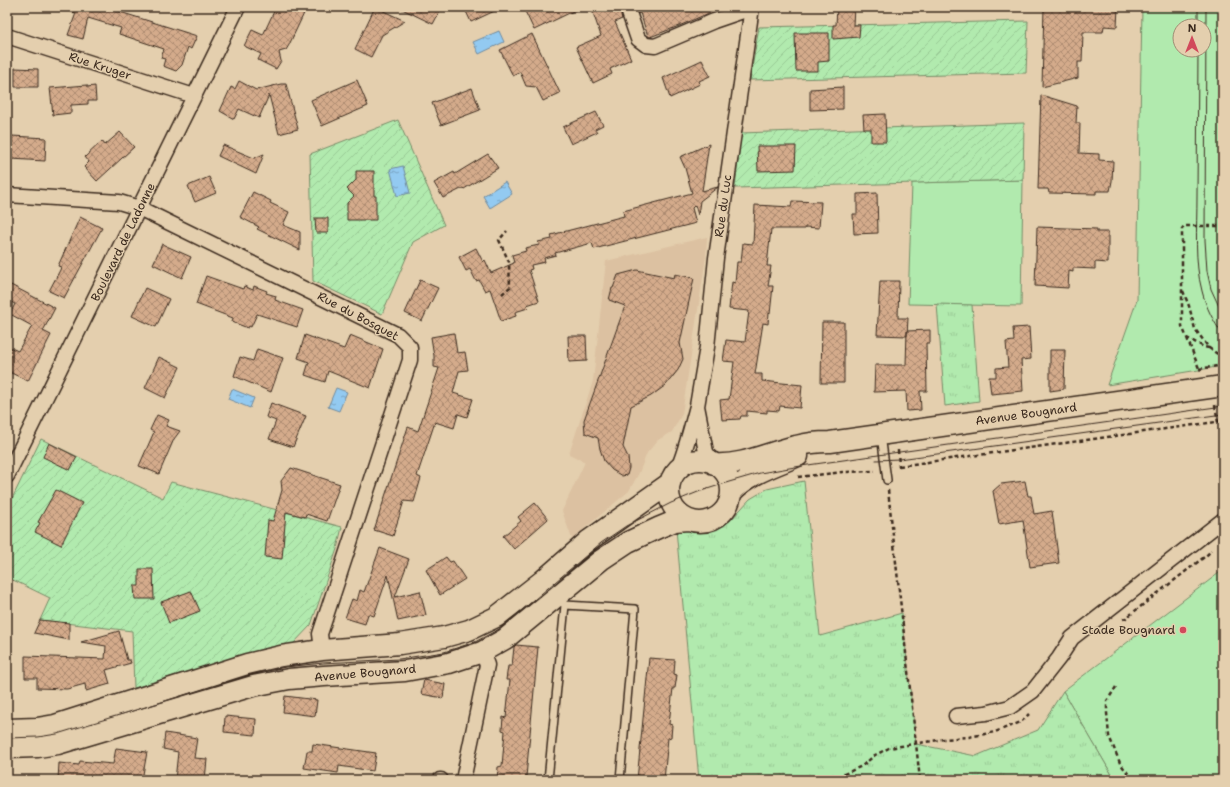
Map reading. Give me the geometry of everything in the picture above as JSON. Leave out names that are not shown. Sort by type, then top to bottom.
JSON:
[{"type":"main road","name":"Avenue Bougnard","points":[[7,729],[38,728],[55,725],[247,664],[281,656],[322,650],[400,644],[444,637],[469,630],[496,617],[542,581],[588,540],[622,515],[660,491],[684,464],[694,461],[704,461],[714,464],[727,465],[810,443],[830,442],[881,435],[1223,386]]},
{"type":"main road","name":"Avenue Bougnard","points":[[7,748],[38,747],[58,744],[253,686],[296,679],[405,671],[449,663],[482,652],[505,639],[561,601],[601,560],[628,542],[675,521],[688,520],[706,522],[715,518],[722,513],[728,504],[731,493],[738,485],[748,478],[830,442]]},
{"type":"main road","points":[[714,464],[726,474],[731,493]]},
{"type":"main road","points":[[673,477],[668,493],[671,503],[675,511],[688,520]]},
{"type":"street","name":"Boulevard de Ladonne","points":[[7,476],[238,7]]},
{"type":"street","points":[[627,7],[638,39],[646,45],[655,46],[752,7]]},
{"type":"street","name":"Rue du Luc","points":[[673,477],[684,455],[697,406],[707,347],[716,258],[752,7]]},
{"type":"street","name":"Rue Kruger","points":[[7,36],[194,96]]},
{"type":"street","name":"Rue du Bosquet","points":[[7,195],[119,202],[140,208],[398,335],[410,347],[410,360],[320,634],[322,650]]},
{"type":"street","name":"Rue du Luc","points":[[697,406],[706,452],[714,464]]},
{"type":"street","points":[[956,716],[986,713],[1010,707],[1033,691],[1059,658],[1072,638],[1223,520]]},
{"type":"street","points":[[463,780],[487,665],[482,652]]},
{"type":"lane","points":[[881,435],[887,480]]},
{"type":"lane","points":[[548,780],[561,601],[635,609],[620,780]]},
{"type":"path","points":[[1182,392],[1199,377],[1199,369],[1182,326],[1182,229],[1184,226],[1192,225],[1223,226]]},
{"type":"path","points":[[502,294],[510,287],[509,262],[499,240],[507,231]]},
{"type":"path","points":[[1182,290],[1189,306],[1195,329],[1209,348],[1223,358]]},
{"type":"path","points":[[1187,338],[1209,348]]},
{"type":"path","points":[[1199,369],[1223,365]]},
{"type":"path","points":[[796,477],[843,472],[886,471],[898,469],[899,466],[1223,421]]},
{"type":"path","points":[[898,447],[899,466]]},
{"type":"path","points":[[887,480],[920,780]]},
{"type":"path","points":[[1116,687],[1107,701],[1109,736],[1120,763],[1133,780]]},
{"type":"path","points":[[831,780],[862,766],[875,755],[889,748],[916,744]]},
{"type":"shaded area","points":[[707,237],[706,257],[682,414],[672,432],[658,440],[647,453],[639,473],[629,491],[572,539],[562,511],[585,462],[569,454],[593,381],[606,261]]},
{"type":"green space","points":[[1142,7],[1223,7],[1223,366],[1107,385],[1137,300]]},
{"type":"green space","points":[[1028,21],[1026,73],[750,80],[759,27]]},
{"type":"green space","points":[[398,120],[444,225],[413,242],[382,314],[313,281],[310,154]]},
{"type":"green space","points":[[1024,123],[1023,180],[735,188],[741,133]]},
{"type":"green space","points":[[1023,180],[1021,306],[908,304],[912,183]]},
{"type":"green space","points":[[937,304],[972,305],[979,401],[945,406]]},
{"type":"green space","points":[[41,439],[163,498],[171,482],[342,527],[337,549],[311,625],[293,644],[263,649],[134,688],[132,631],[40,620],[50,598],[7,577],[7,509]]},
{"type":"green space","points":[[804,481],[820,636],[902,613],[916,744],[976,756],[1038,730],[1063,691],[1115,780],[699,780],[676,529],[717,529],[730,521],[750,499],[767,489]]},
{"type":"green space","name":"Stade Bougnard","points":[[1223,570],[1223,780],[1115,780],[1063,691]]},
{"type":"water","points":[[499,31],[504,42],[479,54],[473,42]]},
{"type":"water","points":[[403,166],[410,193],[397,196],[390,169]]},
{"type":"water","points":[[505,182],[512,194],[490,208],[483,196]]},
{"type":"water","points":[[336,388],[347,392],[339,411],[328,407]]},
{"type":"water","points":[[232,389],[254,398],[250,408],[228,399]]},
{"type":"building","points":[[65,7],[104,7],[197,36],[191,49],[188,47],[182,65],[176,71],[163,66],[165,59],[161,58],[164,49],[119,34],[121,28],[88,18],[83,39],[68,35],[76,13],[64,10]]},
{"type":"building","points":[[276,7],[307,7],[286,50],[279,52],[281,61],[276,69],[258,60],[261,54],[244,46],[252,30],[263,35]]},
{"type":"building","points":[[375,7],[405,21],[382,35],[371,57],[355,49]]},
{"type":"building","points":[[398,7],[442,7],[433,24]]},
{"type":"building","points":[[464,7],[503,7],[471,22]]},
{"type":"building","points":[[523,7],[582,7],[534,30]]},
{"type":"building","points":[[591,7],[619,7],[622,19],[615,22],[631,59],[610,69],[612,74],[593,83],[576,47],[601,36]]},
{"type":"building","points":[[636,7],[723,7],[650,37],[648,36],[640,13],[638,14]]},
{"type":"building","points":[[837,7],[854,7],[853,25],[860,25],[859,37],[833,39],[833,25],[836,25]]},
{"type":"building","points":[[1044,7],[1118,7],[1117,27],[1104,26],[1103,32],[1083,32],[1082,62],[1078,62],[1078,78],[1042,87]]},
{"type":"building","points":[[795,33],[829,33],[829,61],[818,62],[818,71],[796,71]]},
{"type":"building","points":[[532,34],[560,93],[543,101],[536,87],[526,86],[520,72],[513,76],[500,50]]},
{"type":"building","points":[[702,60],[710,76],[699,81],[700,84],[670,98],[663,78]]},
{"type":"building","points":[[15,68],[38,69],[38,87],[15,87]]},
{"type":"building","points":[[357,80],[368,106],[322,126],[311,100]]},
{"type":"building","points":[[239,81],[256,90],[286,84],[298,129],[279,134],[269,95],[259,118],[239,109],[234,119],[220,111],[231,87],[235,89]]},
{"type":"building","points":[[87,85],[87,87],[95,86],[96,101],[88,101],[88,104],[71,105],[71,113],[53,115],[50,88]]},
{"type":"building","points":[[843,87],[843,109],[810,110],[810,89]]},
{"type":"building","points":[[472,88],[480,110],[441,125],[432,103]]},
{"type":"building","points":[[1041,95],[1077,106],[1076,123],[1080,123],[1079,153],[1099,154],[1099,160],[1113,161],[1110,191],[1096,191],[1096,194],[1049,193],[1048,189],[1038,189]]},
{"type":"building","points":[[596,112],[603,125],[595,129],[597,132],[571,144],[563,127]]},
{"type":"building","points":[[885,114],[886,142],[871,142],[871,129],[864,129],[863,115]]},
{"type":"building","points":[[120,132],[134,147],[97,181],[84,167],[89,162],[85,157],[102,141],[105,145]]},
{"type":"building","points":[[12,136],[46,138],[45,161],[11,159]]},
{"type":"building","points":[[709,144],[702,191],[718,187],[700,201],[698,215],[695,205],[692,208],[696,223],[594,249],[592,243],[555,253],[556,255],[544,258],[545,262],[531,265],[532,269],[529,270],[539,301],[527,305],[528,308],[515,312],[516,316],[501,321],[490,289],[485,291],[479,280],[476,281],[470,269],[466,271],[459,257],[476,248],[483,262],[485,260],[491,273],[514,263],[512,255],[526,251],[525,248],[539,245],[538,242],[552,239],[551,235],[624,216],[623,211],[692,193],[685,168],[680,157]]},
{"type":"building","points":[[223,145],[254,158],[264,154],[256,174],[218,156]]},
{"type":"building","points":[[757,146],[796,146],[795,170],[758,171]]},
{"type":"building","points":[[488,154],[498,168],[464,189],[463,188],[443,198],[434,183],[454,172],[455,174]]},
{"type":"building","points":[[356,171],[374,171],[376,220],[347,220],[347,203],[354,196],[347,189],[356,180]]},
{"type":"building","points":[[209,177],[216,193],[195,202],[188,186]]},
{"type":"building","points":[[253,192],[271,201],[270,203],[289,212],[283,225],[300,232],[300,250],[257,229],[259,227],[240,217]]},
{"type":"building","points":[[877,193],[878,233],[854,234],[853,214],[857,214],[857,194]]},
{"type":"building","points":[[792,201],[821,202],[819,228],[805,227],[805,229],[771,229],[767,266],[771,266],[768,286],[773,286],[770,314],[769,313],[768,324],[763,323],[755,374],[762,374],[762,381],[802,385],[800,408],[780,406],[779,411],[767,410],[767,413],[747,411],[747,416],[741,416],[740,419],[722,420],[720,400],[729,399],[734,362],[723,361],[726,340],[745,342],[749,311],[729,309],[732,282],[735,283],[737,262],[741,262],[743,243],[753,244],[755,205],[791,207]]},
{"type":"building","points":[[80,217],[102,228],[64,298],[49,291],[60,270],[61,267],[58,266]]},
{"type":"building","points":[[315,218],[328,218],[328,233],[316,233]]},
{"type":"building","points":[[1037,227],[1097,229],[1097,232],[1108,232],[1108,263],[1095,262],[1095,269],[1073,268],[1073,272],[1069,271],[1068,288],[1035,286]]},
{"type":"building","points":[[162,244],[191,257],[182,278],[153,264]]},
{"type":"building","points":[[637,270],[674,278],[675,274],[694,278],[680,343],[683,359],[678,370],[666,385],[651,396],[631,406],[623,447],[628,457],[629,468],[627,475],[622,476],[612,470],[604,461],[598,438],[585,433],[584,420],[625,306],[609,300],[612,288],[618,275]]},
{"type":"building","points":[[206,276],[243,289],[244,286],[253,290],[254,286],[267,291],[266,293],[276,296],[275,300],[303,310],[297,327],[257,314],[251,327],[249,326],[248,328],[232,322],[233,318],[196,304]]},
{"type":"building","points":[[420,280],[438,288],[422,321],[405,313]]},
{"type":"building","points":[[880,281],[899,281],[898,318],[908,318],[907,336],[877,335]]},
{"type":"building","points":[[7,283],[55,308],[43,331],[51,335],[28,381],[7,371],[7,346],[18,351],[32,326],[10,314],[15,304],[7,300]]},
{"type":"building","points":[[145,288],[169,299],[156,327],[132,316]]},
{"type":"building","points":[[822,322],[844,322],[844,383],[821,383]]},
{"type":"building","points":[[1029,327],[1031,359],[1021,360],[1023,391],[991,394],[989,377],[996,377],[996,368],[1008,367],[1006,342],[1014,341],[1013,328]]},
{"type":"building","points":[[930,330],[930,343],[926,343],[927,391],[920,391],[921,410],[907,411],[906,391],[874,392],[875,365],[906,365],[907,331]]},
{"type":"building","points":[[454,333],[457,353],[465,352],[468,370],[459,371],[453,393],[473,399],[467,417],[458,414],[454,428],[435,422],[417,476],[421,478],[414,502],[404,501],[393,536],[374,530],[408,427],[418,431],[439,368],[434,367],[431,337]]},
{"type":"building","points":[[305,335],[344,349],[350,335],[383,349],[370,388],[328,371],[325,382],[305,375],[309,362],[298,358]]},
{"type":"building","points":[[568,336],[586,336],[587,361],[569,362]]},
{"type":"building","points":[[257,349],[283,358],[271,392],[234,376],[240,357],[253,361]]},
{"type":"building","points":[[1050,350],[1065,350],[1064,389],[1050,391]]},
{"type":"building","points":[[159,357],[180,367],[165,398],[145,388]]},
{"type":"building","points":[[271,403],[306,416],[293,447],[269,439],[276,421],[266,417]]},
{"type":"building","points":[[157,415],[169,420],[166,426],[180,431],[174,439],[159,474],[139,466],[154,432],[150,430]]},
{"type":"building","points":[[49,443],[77,457],[70,470],[43,457]]},
{"type":"building","points":[[291,468],[340,484],[327,521],[306,514],[305,517],[286,512],[282,559],[265,557],[268,520],[273,521],[282,490],[281,481]]},
{"type":"building","points":[[1025,481],[1028,496],[1031,496],[1034,514],[1052,511],[1059,563],[1030,567],[1023,520],[999,524],[993,491],[1001,484]]},
{"type":"building","points":[[56,490],[82,503],[61,545],[35,532],[40,523],[38,522]]},
{"type":"building","points":[[535,503],[548,519],[514,549],[503,536],[521,521],[518,517]]},
{"type":"building","points":[[380,548],[409,559],[395,597],[420,591],[426,615],[398,621],[388,575],[374,616],[368,614],[365,624],[345,618],[352,599],[357,601],[360,590],[364,592]]},
{"type":"building","points":[[446,557],[450,562],[453,561],[465,579],[440,595],[426,570]]},
{"type":"building","points":[[139,569],[153,569],[154,599],[135,599],[134,586],[139,586]]},
{"type":"building","points":[[191,591],[200,611],[169,623],[161,602]]},
{"type":"building","points":[[40,620],[69,623],[69,640],[34,633]]},
{"type":"building","points":[[119,631],[127,660],[130,660],[131,663],[106,670],[110,684],[86,691],[85,684],[67,689],[37,688],[37,678],[25,678],[25,656],[105,659],[106,646],[81,642]]},
{"type":"building","points":[[516,645],[538,647],[526,777],[525,780],[497,780],[498,767],[502,766],[505,731],[502,730],[503,717],[506,718],[510,680],[506,680],[508,666],[512,666],[514,647]]},
{"type":"building","points":[[649,658],[675,660],[674,674],[677,675],[675,688],[673,688],[669,724],[672,725],[671,737],[668,738],[664,780],[637,780]]},
{"type":"building","points":[[424,680],[445,684],[443,698],[421,694]]},
{"type":"building","points":[[285,696],[317,700],[315,716],[283,712]]},
{"type":"building","points":[[225,716],[256,719],[255,735],[224,732]]},
{"type":"building","points":[[165,733],[197,738],[194,758],[207,759],[205,780],[175,780],[178,752],[163,749]]},
{"type":"building","points":[[313,744],[376,753],[373,771],[339,766],[338,773],[304,768],[307,751],[312,751]]},
{"type":"building","points":[[116,748],[147,752],[142,780],[58,780],[59,763],[79,765],[80,761],[113,764]]},
{"type":"tram line","points":[[1198,7],[1198,18]]},
{"type":"tram line","points":[[1206,7],[1205,240],[1207,271],[1211,289],[1223,315]]},
{"type":"tram line","points":[[1198,58],[1196,232],[1199,280],[1208,308],[1223,335]]},
{"type":"tram line","points":[[7,738],[38,737],[57,734],[250,675],[285,667],[323,663],[399,659],[444,652],[475,642],[501,628],[601,543],[626,526],[671,503],[698,492],[760,473],[1223,406]]},
{"type":"tram line","points":[[876,460],[899,459],[937,454],[1223,414]]},
{"type":"place","name":"Stade Bougnard","points":[[1183,630]]}]
